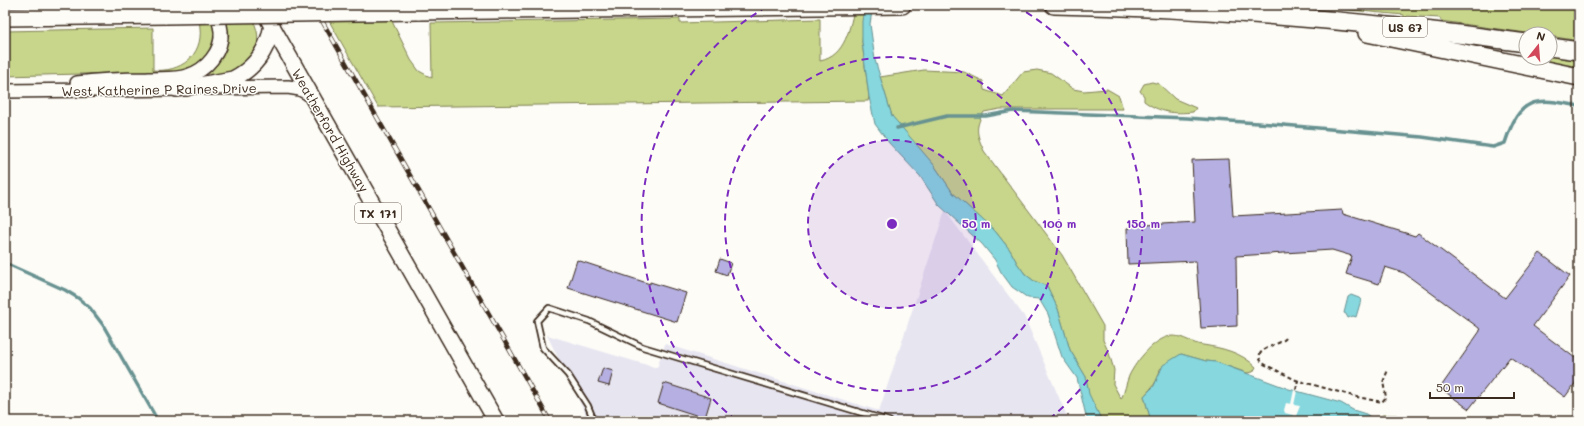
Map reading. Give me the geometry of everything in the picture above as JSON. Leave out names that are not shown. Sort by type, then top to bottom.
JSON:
[{"type":"highway","points":[[5,17],[902,5]]},
{"type":"highway","name":"US 67","points":[[1054,5],[1201,10],[1284,16],[1431,30],[1518,42]]},
{"type":"highway","points":[[1284,16],[1579,77]]},
{"type":"highway","points":[[1558,48],[1579,51]]},
{"type":"main road","points":[[24,91],[102,80],[172,78],[187,76],[205,68],[213,58],[219,44],[221,32],[212,5]]},
{"type":"main road","name":"Weatherford Highway","points":[[260,5],[496,421]]},
{"type":"main road","points":[[177,89],[233,79],[241,75],[261,56],[270,36],[272,25]]},
{"type":"main road","name":"West Katherine P Raines Drive","points":[[5,91],[288,87],[300,89],[311,94]]},
{"type":"lane","points":[[594,421],[588,406],[568,375],[543,348],[538,321],[549,308],[589,320],[643,347],[889,421]]},
{"type":"path","points":[[1286,338],[1284,342],[1264,349],[1261,354],[1261,360],[1264,364],[1274,370],[1298,380],[1357,397],[1382,402],[1386,397],[1383,379],[1388,370]]},
{"type":"path","points":[[1296,390],[1298,380]]},
{"type":"shaded area","points":[[945,211],[1024,316],[1069,421],[589,421],[547,335],[657,368],[665,344],[879,411]]},
{"type":"green space","points":[[36,5],[154,5],[154,6],[52,6]]},
{"type":"green space","points":[[191,5],[205,5],[216,32],[211,53],[192,71],[5,76],[5,31],[153,28],[153,70],[172,69],[188,61],[198,47],[200,25]]},
{"type":"green space","points":[[217,5],[246,5],[257,31],[258,41],[251,57],[244,63],[227,72],[210,76],[209,73],[221,57],[224,41]]},
{"type":"green space","points":[[320,5],[384,5],[411,60],[419,71],[432,78],[431,23],[680,19],[680,23],[820,19],[820,61],[829,58],[841,47],[849,31],[855,5],[865,5],[862,42],[869,97],[868,101],[378,107]]},
{"type":"green space","points":[[1295,5],[1545,5],[1579,10],[1579,41],[1558,37],[1558,26],[1518,26],[1518,32],[1441,21],[1440,18],[1407,16],[1404,18],[1404,15]]},
{"type":"green space","points":[[1558,57],[1579,60],[1579,71],[1556,66],[1558,66]]},
{"type":"green space","points":[[924,70],[964,72],[983,81],[984,90],[1003,96],[1023,72],[1037,70],[1051,73],[1073,89],[1084,91],[1107,89],[1119,96],[1123,109],[1000,109],[984,112],[978,127],[978,136],[984,151],[1062,255],[1103,326],[1103,340],[1114,370],[1113,384],[1121,399],[1129,376],[1136,363],[1147,350],[1160,340],[1167,337],[1177,336],[1195,343],[1238,354],[1256,367],[1253,372],[1247,373],[1216,362],[1206,361],[1181,354],[1160,369],[1156,381],[1144,396],[1151,421],[1102,421],[1088,394],[1086,377],[1070,350],[1058,309],[1047,286],[1034,281],[1025,274],[1010,250],[995,231],[953,193],[934,165],[903,131],[892,116],[880,77]]},
{"type":"green space","points":[[1152,82],[1159,84],[1175,99],[1196,108],[1193,112],[1173,113],[1150,105],[1144,101],[1144,96],[1140,91],[1144,84]]},
{"type":"green space","points":[[1383,415],[1396,415],[1413,421],[1376,421],[1373,419]]},
{"type":"water","points":[[865,5],[873,5],[870,24],[875,60],[892,116],[934,165],[953,193],[995,231],[1010,250],[1025,274],[1034,281],[1047,286],[1058,309],[1070,350],[1086,377],[1089,394],[1102,421],[1089,421],[1086,416],[1077,378],[1062,357],[1048,314],[1039,299],[1028,298],[1012,287],[1001,272],[995,260],[982,244],[939,205],[920,176],[889,143],[875,124],[869,97],[862,42],[862,21]]},
{"type":"water","points":[[1351,295],[1361,300],[1356,317],[1353,316],[1348,318],[1344,313],[1348,297]]},
{"type":"water","points":[[1181,354],[1206,361],[1216,362],[1289,389],[1341,403],[1353,410],[1366,414],[1376,421],[1151,421],[1144,396],[1154,386],[1163,365]]},
{"type":"pier","points":[[1294,390],[1297,391],[1294,405],[1300,406],[1296,416],[1285,413],[1284,410],[1286,403],[1291,404]]},
{"type":"building","points":[[1229,159],[1233,216],[1342,210],[1343,214],[1415,236],[1418,233],[1505,298],[1540,253],[1570,276],[1533,326],[1579,361],[1579,378],[1565,397],[1510,357],[1469,409],[1440,388],[1480,331],[1479,328],[1404,273],[1385,267],[1379,284],[1346,274],[1352,256],[1332,250],[1236,256],[1237,326],[1201,328],[1196,261],[1128,264],[1127,228],[1130,228],[1130,226],[1195,222],[1192,160]]},
{"type":"building","points":[[720,259],[731,263],[727,275],[716,271]]},
{"type":"building","points":[[577,260],[650,284],[650,282],[686,293],[677,322],[568,288]]},
{"type":"building","points":[[603,368],[613,371],[609,386],[598,383]]},
{"type":"building","points":[[664,383],[711,398],[705,418],[658,403]]},
{"type":"waterway","points":[[897,128],[947,116],[986,116],[1013,111],[1187,118],[1272,124],[1422,137],[1493,147],[1505,143],[1517,117],[1523,109],[1531,104],[1551,102],[1579,106]]},
{"type":"waterway","points":[[5,263],[65,290],[90,308],[103,325],[158,421]]},
{"type":"railway","points":[[313,5],[550,421]]}]
